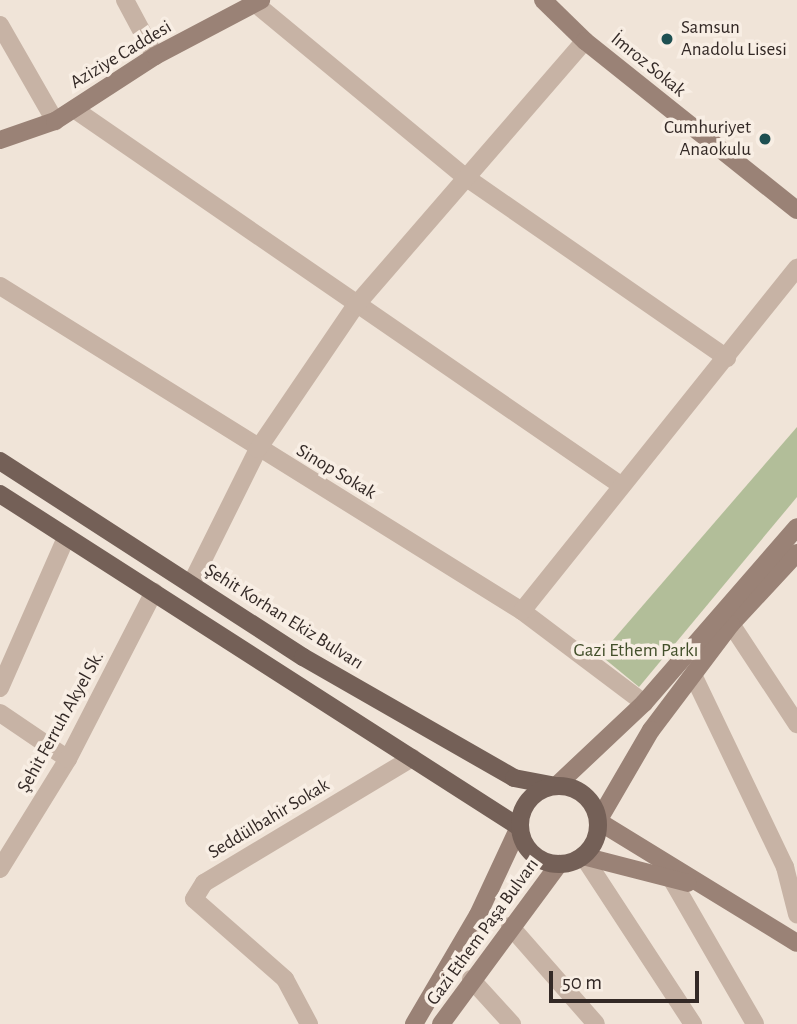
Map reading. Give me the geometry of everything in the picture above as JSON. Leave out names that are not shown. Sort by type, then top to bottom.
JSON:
[{"type":"main road","name":"İmroz Sokak","points":[[543,0],[584,41],[797,210]]},
{"type":"main road","name":"Aziziye Caddesi","points":[[0,140],[55,121],[155,56],[255,1]]},
{"type":"main road","name":"Şehit Korhan Ekiz Bulvarı","points":[[0,461],[303,657],[514,778],[556,786]]},
{"type":"main road","points":[[0,494],[519,827],[528,849],[559,864],[583,856],[703,887]]},
{"type":"main road","points":[[519,827],[525,804],[534,794],[556,786],[644,703],[797,527]]},
{"type":"main road","points":[[598,821],[651,730],[694,677],[731,624],[796,558]]},
{"type":"main road","points":[[556,786],[579,791],[595,809],[597,834],[583,856]]},
{"type":"main road","points":[[598,821],[797,943]]},
{"type":"main road","name":"Gazi Ethem Paşa Bulvarı","points":[[414,1024],[478,915],[519,827]]},
{"type":"main road","name":"Gazi Ethem Paşa Bulvarı","points":[[441,1024],[510,926],[559,864]]},
{"type":"street","points":[[125,0],[155,56]]},
{"type":"street","points":[[255,1],[464,176],[727,358]]},
{"type":"street","points":[[0,25],[55,121]]},
{"type":"street","points":[[191,584],[258,449],[356,305],[464,176],[584,41]]},
{"type":"street","points":[[74,109],[622,486]]},
{"type":"street","points":[[522,611],[797,268]]},
{"type":"street","name":"Sinop Sokak","points":[[0,286],[522,611],[644,703]]},
{"type":"street","points":[[0,688],[66,538]]},
{"type":"street","name":"Şehit Ferruh Akyel Sk.","points":[[0,869],[68,759],[154,592]]},
{"type":"street","points":[[731,624],[797,724]]},
{"type":"street","points":[[694,677],[785,867],[797,914]]},
{"type":"street","points":[[0,713],[68,759]]},
{"type":"street","name":"Seddülbahir Sokak","points":[[309,1024],[285,979],[194,899],[204,883],[412,758]]},
{"type":"street","points":[[583,856],[660,980],[693,1024]]},
{"type":"street","points":[[672,880],[755,1024]]},
{"type":"street","points":[[510,926],[596,1024]]},
{"type":"street","points":[[471,979],[512,1024]]},
{"type":"green space","name":"Gazi Ethem Parkı","points":[[797,427],[797,497],[639,687],[600,655]]},
{"type":"place","name":"Samsun Anadolu Lisesi","points":[[667,39]]},
{"type":"place","name":"Cumhuriyet Anaokulu","points":[[765,139]]}]
